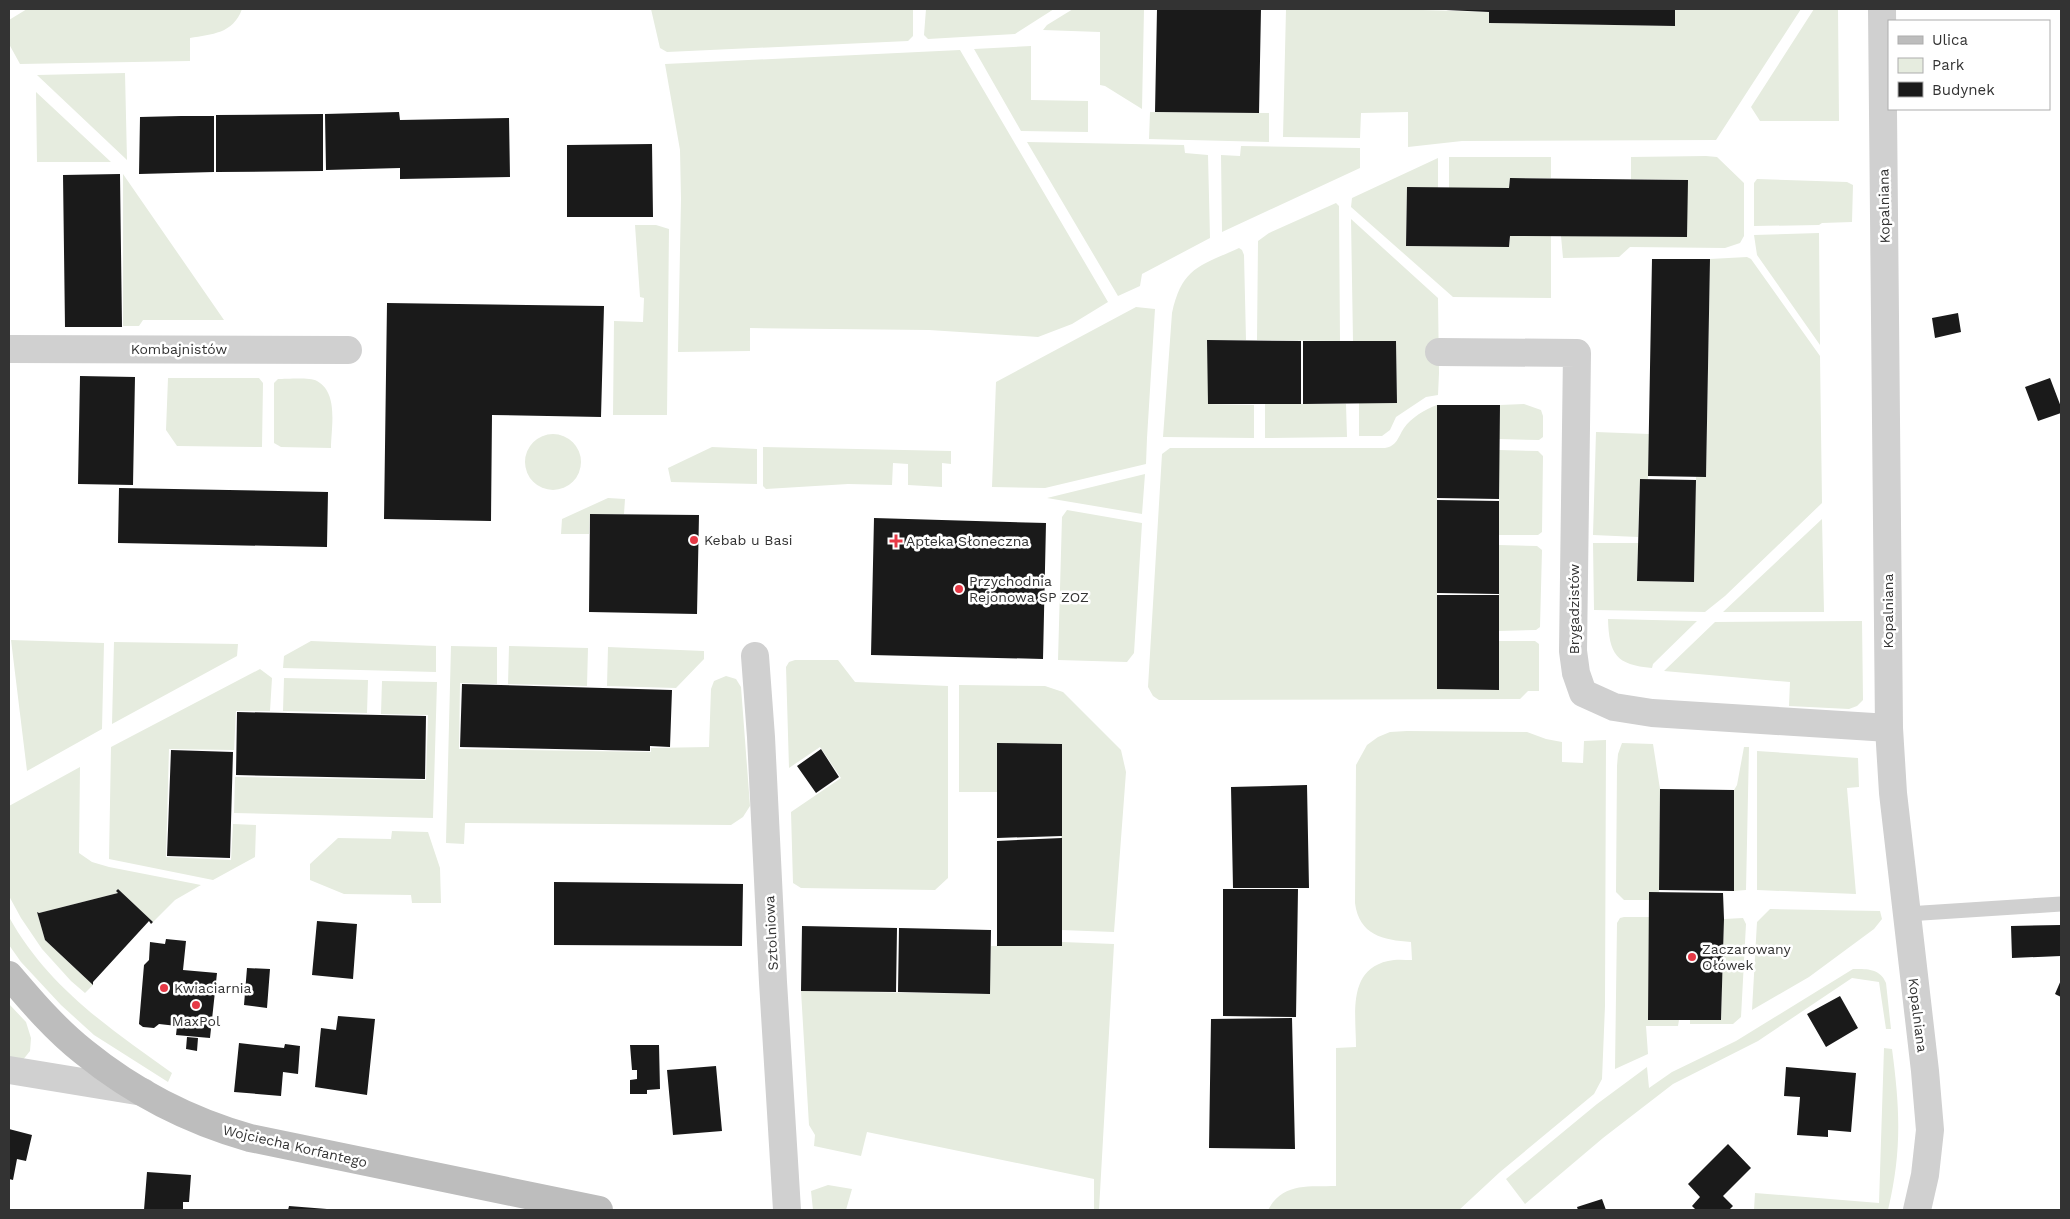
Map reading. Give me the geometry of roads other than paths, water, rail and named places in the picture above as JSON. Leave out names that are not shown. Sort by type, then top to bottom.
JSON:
[{"type":"street","name":"Kopalniana","points":[[1882,9],[1889,728],[1893,793],[1930,1130],[1925,1175],[1917,1210]]},
{"type":"street","name":"Kombajnistów","points":[[9,348],[348,350]]},
{"type":"street","name":"Brygadzistów","points":[[1439,352],[1577,353],[1573,651],[1576,673],[1583,693],[1614,707],[1652,713],[1889,728]]},
{"type":"street","name":"Sztolniowa","points":[[754,656],[761,737],[787,1210]]},
{"type":"street","name":"Wojciecha Korfantego","points":[[9,975],[42,1013],[84,1052],[143,1092],[197,1120],[250,1138],[599,1210]]},
{"type":"street","points":[[9,1070],[143,1092]]},
{"type":"lane","points":[[1907,914],[2061,904]]},
{"type":"place","name":"Kebab u Basi","points":[[694,540]]},
{"type":"place","name":"Apteka Słoneczna","points":[[896,541]]},
{"type":"place","name":"Przychodnia Rejonowa SP ZOZ","points":[[959,589]]},
{"type":"place","name":"Zaczarowany Ołówek","points":[[1692,957]]},
{"type":"place","name":"Kwiaciarnia","points":[[164,988]]},
{"type":"place","name":"MaxPol","points":[[196,1005]]}]
